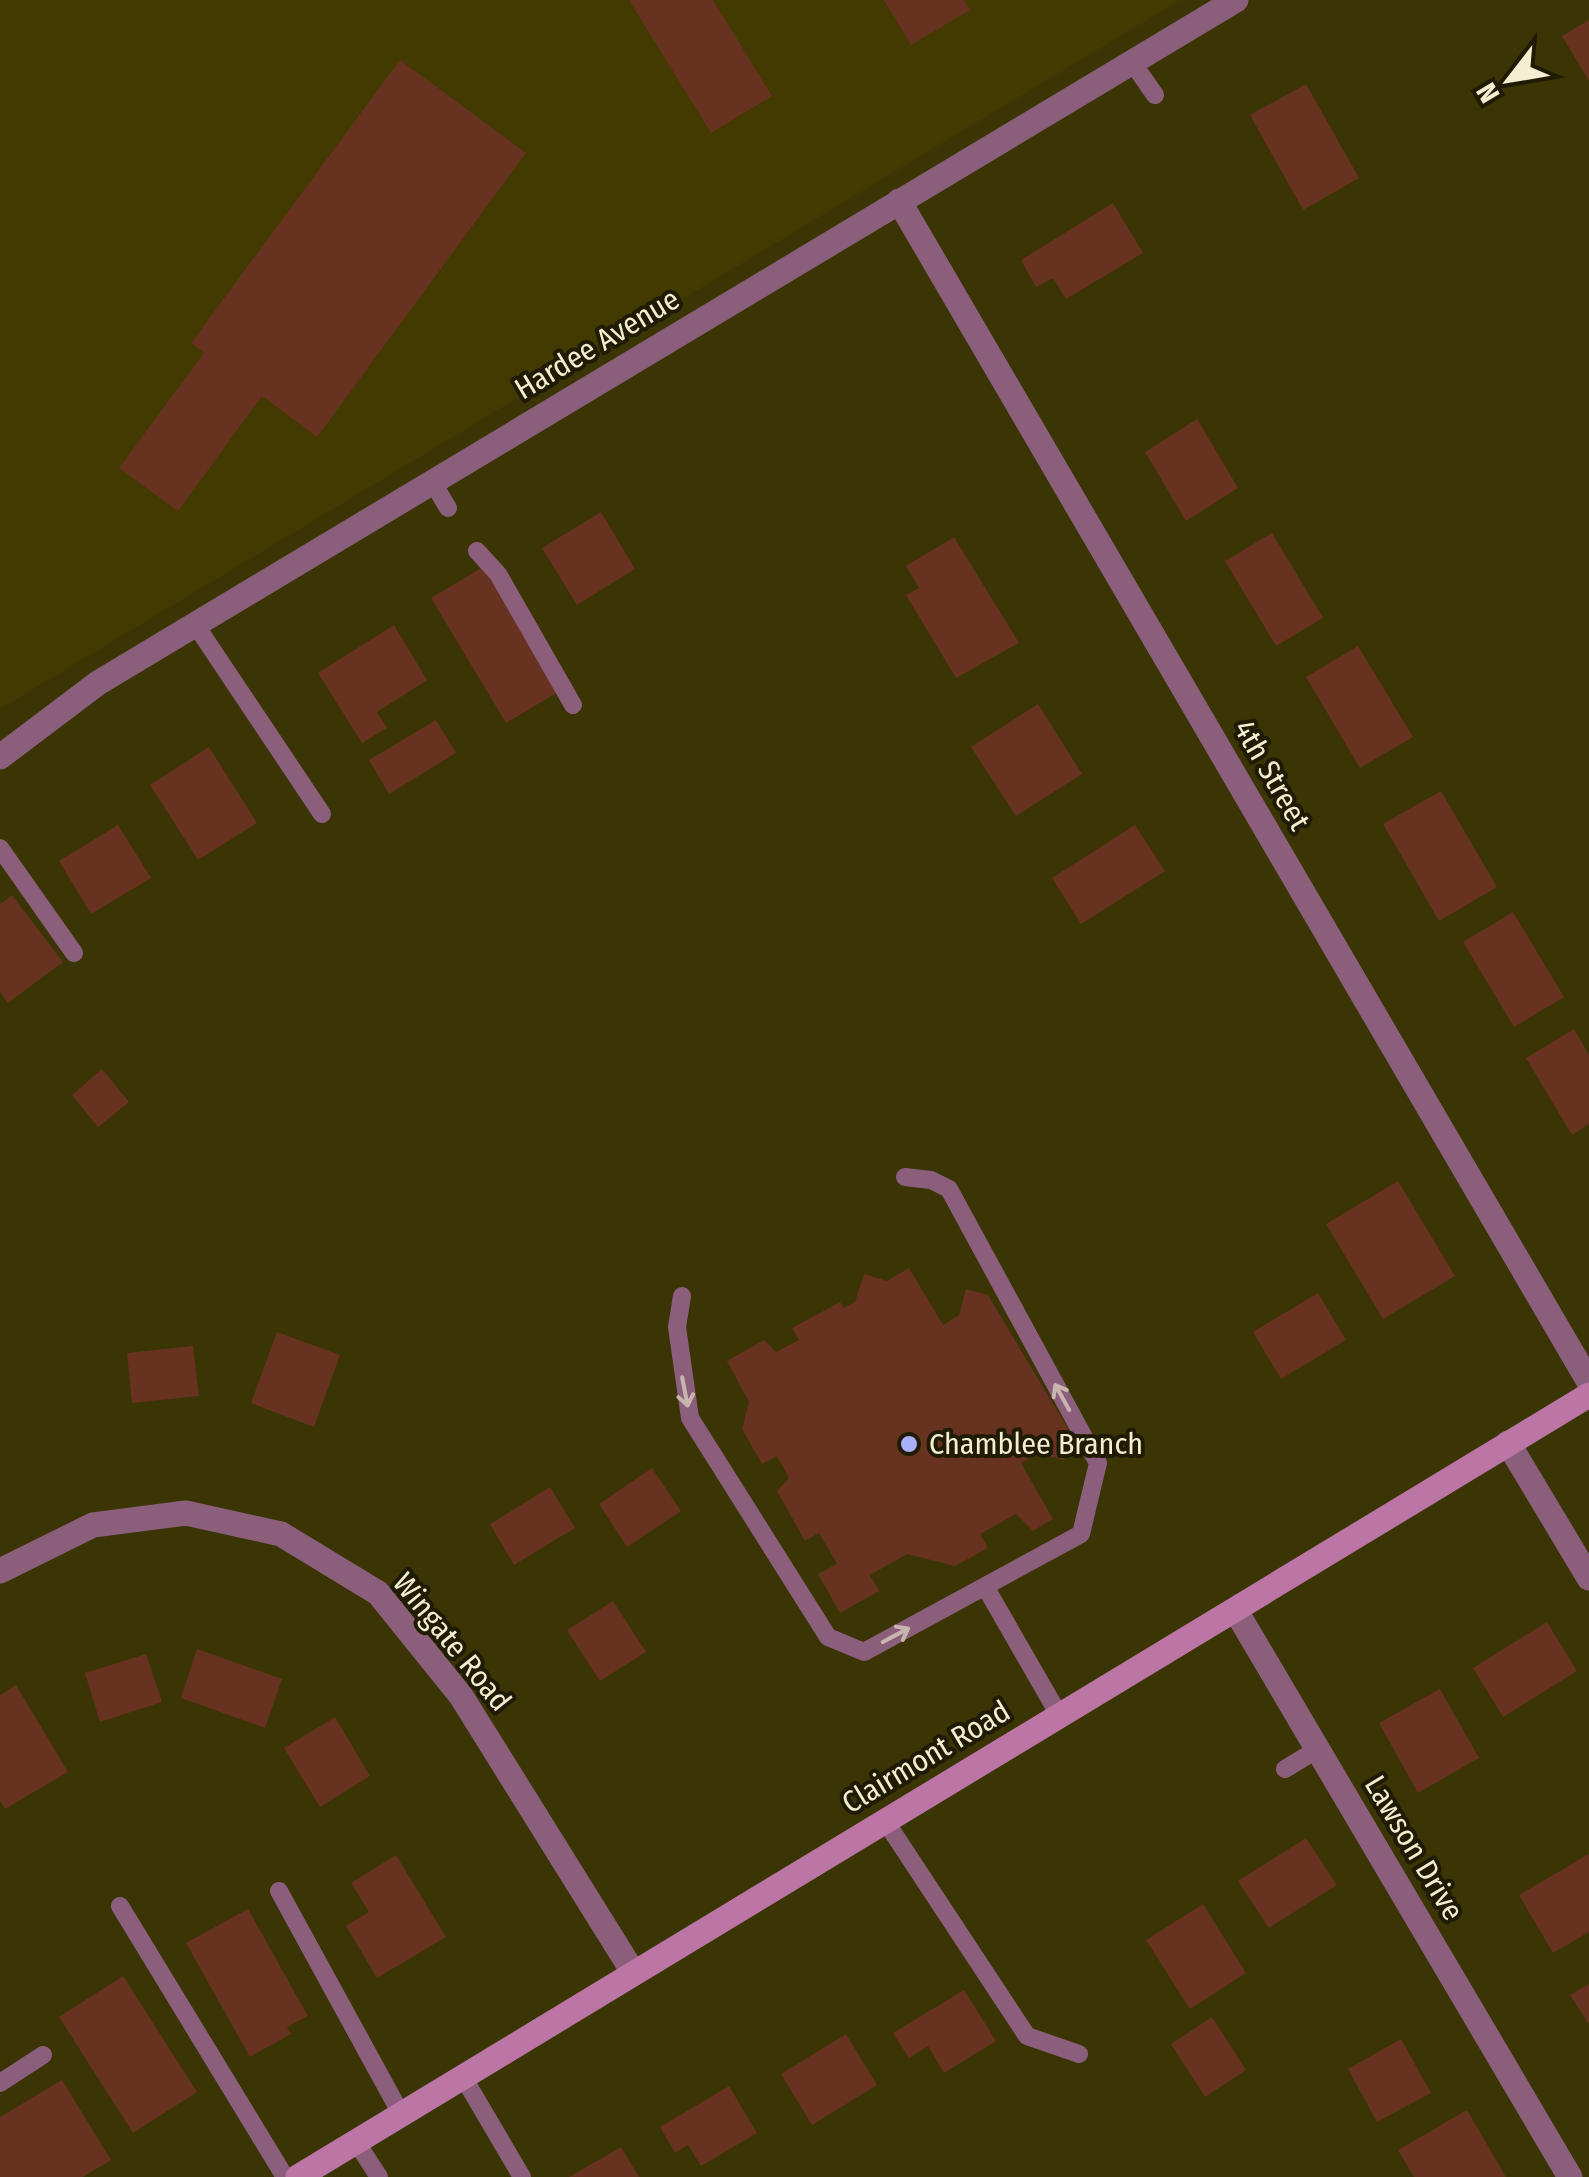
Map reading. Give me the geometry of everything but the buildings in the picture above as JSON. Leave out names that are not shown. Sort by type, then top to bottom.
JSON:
[{"type":"main road","name":"Clairmont Road","points":[[298,2177],[1589,1395]]},
{"type":"street","name":"Hardee Avenue","points":[[0,757],[98,683],[1236,0]]},
{"type":"street","name":"4th Street","points":[[898,201],[1589,1382]]},
{"type":"street","points":[[1508,1443],[1589,1578]]},
{"type":"street","name":"Wingate Road","points":[[0,1571],[94,1525],[186,1513],[281,1534],[378,1594],[461,1696],[633,1972]]},
{"type":"street","name":"Lawson Drive","points":[[1236,1611],[1570,2177]]},
{"type":"lane","points":[[1132,62],[1155,95]]},
{"type":"lane","points":[[432,481],[448,508]]},
{"type":"lane","points":[[477,551],[498,574],[573,705]]},
{"type":"lane","points":[[195,624],[322,814]]},
{"type":"lane","points":[[0,848],[74,953]]},
{"type":"lane","points":[[682,1296],[677,1327],[690,1418],[828,1636],[864,1652],[986,1588],[1081,1534],[1098,1463],[949,1189],[932,1180],[905,1177]]},
{"type":"lane","points":[[986,1588],[1059,1715]]},
{"type":"lane","points":[[1285,1769],[1318,1750]]},
{"type":"lane","points":[[884,1820],[1027,2036],[1079,2054]]},
{"type":"lane","points":[[279,1891],[400,2112]]},
{"type":"lane","points":[[120,1906],[285,2177]]},
{"type":"lane","points":[[0,2083],[43,2055]]},
{"type":"lane","points":[[462,2075],[522,2177]]},
{"type":"lane","points":[[355,2140],[379,2177]]},
{"type":"shaded area","points":[[0,0],[1180,0],[0,709]]},
{"type":"place","name":"Chamblee Branch","points":[[909,1444]]}]
